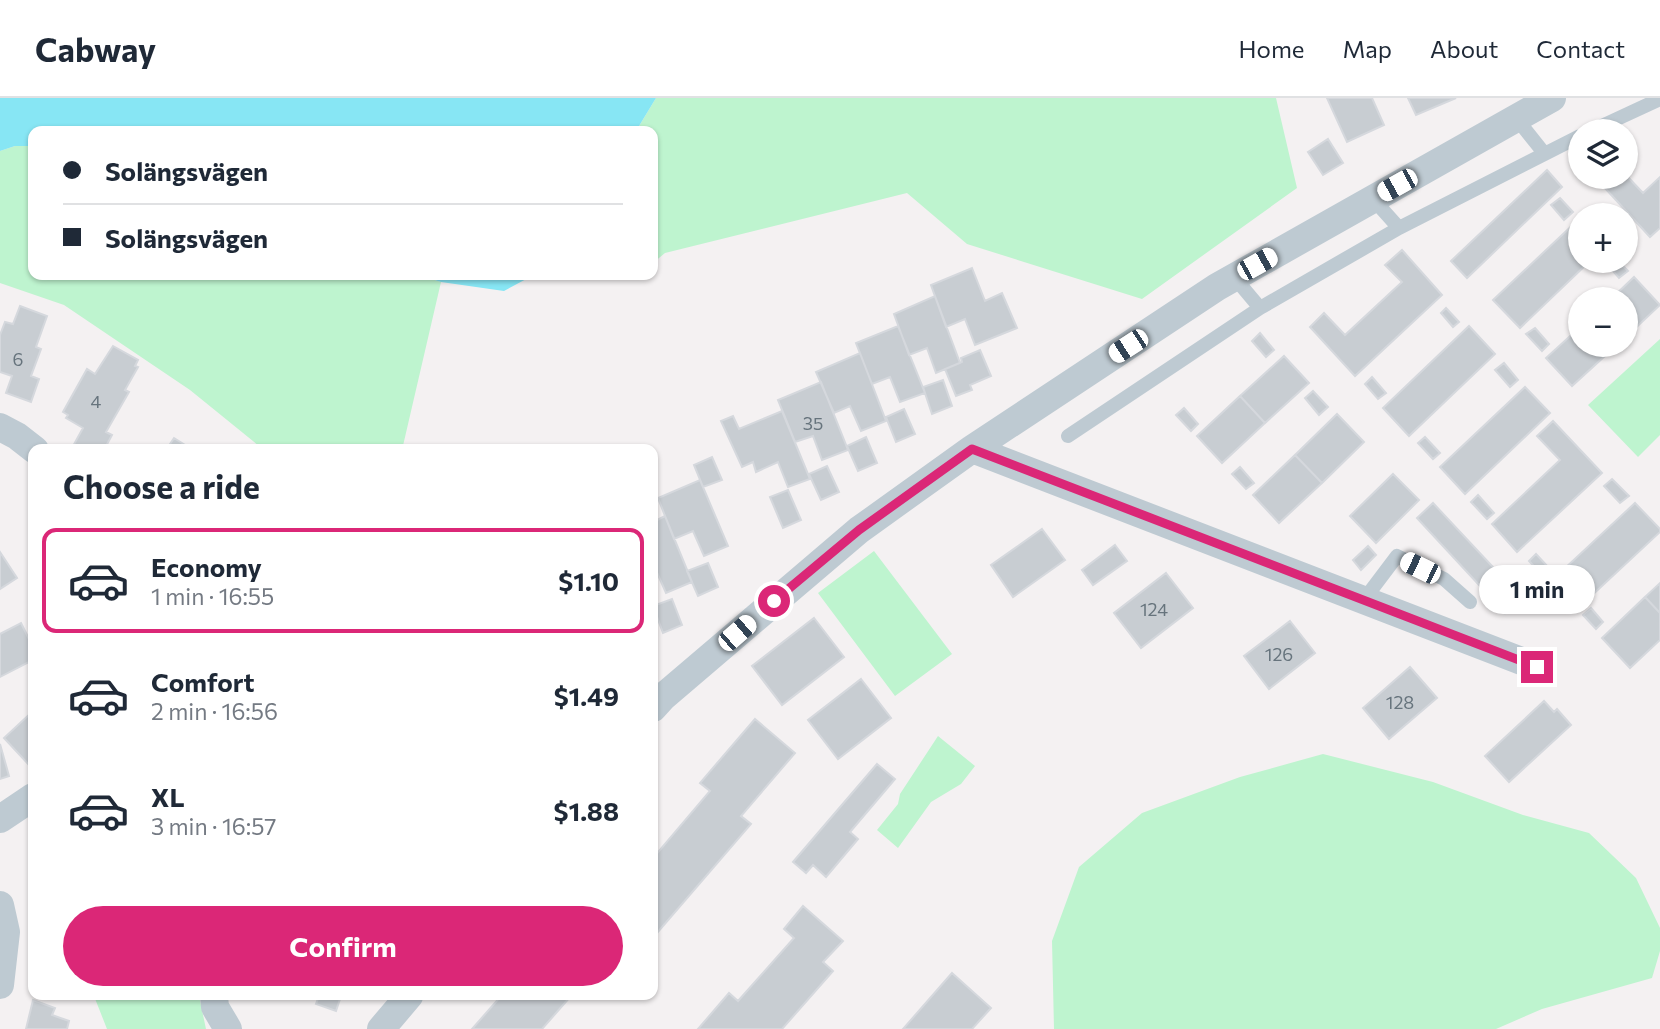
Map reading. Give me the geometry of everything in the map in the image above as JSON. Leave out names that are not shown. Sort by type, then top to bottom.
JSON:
[{"type":"street","points":[[658,702],[859,530],[972,449],[1234,277],[1552,98]]},
{"type":"street","points":[[0,427],[28,445]]},
{"type":"street","points":[[972,449],[1537,667]]},
{"type":"street","points":[[0,820],[28,800]]},
{"type":"street","points":[[0,905],[6,932],[0,985]]},
{"type":"street","points":[[214,1000],[215,1007],[228,1029]]},
{"type":"street","points":[[382,1029],[407,1000]]},
{"type":"lane","points":[[1617,119],[1660,99]]},
{"type":"lane","points":[[1516,118],[1544,153]]},
{"type":"lane","points":[[1068,436],[1260,309],[1399,228],[1568,142]]},
{"type":"lane","points":[[1373,199],[1399,228]]},
{"type":"lane","points":[[1234,277],[1260,309]]},
{"type":"lane","points":[[1363,601],[1397,556],[1444,579],[1470,602]]},
{"type":"green space","points":[[656,98],[1276,98],[1297,188],[1142,299],[967,244],[907,193],[665,253],[658,259],[658,126],[639,126]]},
{"type":"green space","points":[[15,146],[28,146],[28,280],[441,282],[403,444],[257,444],[190,390],[64,305],[0,283],[0,151]]},
{"type":"green space","points":[[1660,339],[1660,435],[1638,457],[1588,405]]},
{"type":"green space","points":[[874,551],[952,654],[895,696],[818,593]]},
{"type":"green space","points":[[938,736],[975,766],[961,784],[931,802],[898,848],[877,830],[898,804],[900,794]]},
{"type":"green space","points":[[1323,754],[1433,782],[1523,815],[1589,833],[1636,878],[1660,928],[1660,951],[1652,978],[1542,1009],[1496,1029],[1054,1029],[1052,941],[1079,867],[1142,813],[1240,777]]},
{"type":"green space","points":[[96,1000],[200,1000],[206,1029],[107,1029]]},
{"type":"water","points":[[0,98],[656,98],[639,126],[28,126],[28,146],[15,146],[0,151]]},
{"type":"water","points":[[435,280],[524,280],[504,291]]},
{"type":"building","points":[[1327,98],[1372,98],[1384,125],[1347,142]]},
{"type":"building","points":[[1408,98],[1456,98],[1416,115]]},
{"type":"building","points":[[1328,139],[1343,163],[1323,175],[1308,152]]},
{"type":"building","points":[[1547,170],[1562,187],[1467,278],[1451,261]]},
{"type":"building","points":[[1660,177],[1660,228],[1650,237],[1638,224],[1638,203],[1619,203],[1606,189],[1638,188],[1643,193]]},
{"type":"building","points":[[1560,198],[1568,207],[1568,216],[1564,220],[1551,205]]},
{"type":"building","points":[[1568,229],[1568,273],[1577,273],[1520,328],[1493,300]]},
{"type":"building","points":[[1402,250],[1442,295],[1355,376],[1310,327],[1324,313],[1345,335],[1402,282],[1385,265]]},
{"type":"building","points":[[972,268],[985,301],[1002,293],[1017,328],[975,345],[965,319],[946,327],[931,285]]},
{"type":"building","points":[[1634,277],[1660,305],[1638,326],[1638,287],[1624,287]]},
{"type":"building","points":[[935,296],[960,363],[936,373],[927,348],[909,355],[894,314]]},
{"type":"building","points":[[20,306],[47,316],[36,347],[41,349],[31,376],[39,379],[31,402],[6,393],[12,376],[0,372],[0,335],[5,322],[13,324]]},
{"type":"building","points":[[1446,308],[1459,322],[1453,327],[1441,313]]},
{"type":"building","points":[[898,326],[925,393],[900,402],[890,377],[872,384],[856,343]]},
{"type":"building","points":[[1469,326],[1495,354],[1409,436],[1383,408]]},
{"type":"building","points":[[1535,328],[1549,344],[1542,351],[1526,334]]},
{"type":"building","points":[[1260,333],[1274,350],[1266,357],[1252,341]]},
{"type":"building","points":[[1568,338],[1568,357],[1604,357],[1572,386],[1546,358]]},
{"type":"building","points":[[113,346],[138,360],[135,366],[138,367],[125,390],[129,392],[106,432],[112,435],[107,444],[74,444],[83,428],[66,418],[68,415],[63,412],[87,369],[95,374]]},
{"type":"building","points":[[980,350],[991,376],[970,385],[972,390],[956,396],[945,369]]},
{"type":"building","points":[[860,353],[886,421],[861,431],[850,406],[834,413],[816,372]]},
{"type":"building","points":[[1284,356],[1309,383],[1265,423],[1240,396]]},
{"type":"building","points":[[1504,363],[1518,380],[1510,387],[1495,370]]},
{"type":"building","points":[[1372,377],[1386,393],[1378,399],[1365,384]]},
{"type":"building","points":[[943,380],[952,406],[932,414],[923,387]]},
{"type":"building","points":[[821,382],[848,450],[822,460],[813,436],[795,442],[778,400]]},
{"type":"building","points":[[1525,387],[1550,413],[1465,494],[1440,467]]},
{"type":"building","points":[[1313,391],[1328,407],[1319,415],[1305,398]]},
{"type":"building","points":[[1240,396],[1265,423],[1222,463],[1197,436]]},
{"type":"building","points":[[1184,408],[1198,424],[1191,431],[1176,415]]},
{"type":"building","points":[[904,409],[915,434],[896,442],[886,417]]},
{"type":"building","points":[[782,411],[810,479],[788,487],[778,462],[756,472],[753,462],[742,467],[721,421],[733,416],[739,429]]},
{"type":"building","points":[[1337,414],[1364,442],[1322,483],[1295,455]]},
{"type":"building","points":[[1553,421],[1602,473],[1517,552],[1492,524],[1560,460],[1537,436]]},
{"type":"building","points":[[866,437],[877,463],[858,471],[847,446]]},
{"type":"building","points":[[1425,437],[1440,453],[1433,459],[1418,443]]},
{"type":"building","points":[[174,438],[184,444],[170,444]]},
{"type":"building","points":[[1295,455],[1322,483],[1279,523],[1253,495]]},
{"type":"building","points":[[712,457],[722,480],[703,487],[694,465]]},
{"type":"building","points":[[827,466],[839,492],[821,500],[809,474]]},
{"type":"building","points":[[1240,467],[1254,483],[1246,489],[1232,474]]},
{"type":"building","points":[[1393,474],[1419,500],[1376,543],[1350,516]]},
{"type":"building","points":[[1612,479],[1629,496],[1620,503],[1604,486]]},
{"type":"building","points":[[700,480],[728,546],[704,556],[693,531],[674,539],[658,498]]},
{"type":"building","points":[[788,490],[801,520],[783,528],[770,497]]},
{"type":"building","points":[[1478,495],[1494,513],[1487,519],[1471,502]]},
{"type":"building","points":[[1433,503],[1521,597],[1505,613],[1417,518]]},
{"type":"building","points":[[1635,503],[1660,532],[1575,611],[1549,583]]},
{"type":"building","points":[[665,516],[692,582],[666,593],[658,575],[658,520]]},
{"type":"building","points":[[1042,529],[1065,560],[1013,597],[991,565]]},
{"type":"building","points":[[1115,545],[1127,561],[1093,585],[1082,570]]},
{"type":"building","points":[[1368,546],[1376,555],[1361,570],[1353,560]]},
{"type":"building","points":[[0,552],[17,578],[0,589]]},
{"type":"building","points":[[1536,554],[1551,570],[1543,576],[1529,561]]},
{"type":"building","points":[[708,563],[718,587],[698,596],[687,571]]},
{"type":"building","points":[[1166,573],[1193,608],[1141,648],[1114,613]]},
{"type":"building","points":[[1660,583],[1660,613],[1645,597]]},
{"type":"building","points":[[1645,597],[1660,613],[1660,640],[1630,668],[1602,638]]},
{"type":"building","points":[[672,599],[682,625],[663,633],[658,620],[658,604]]},
{"type":"building","points":[[1591,608],[1603,622],[1596,629],[1583,615]]},
{"type":"building","points":[[814,618],[844,657],[782,705],[752,666]]},
{"type":"building","points":[[1290,621],[1315,653],[1269,689],[1244,656]]},
{"type":"building","points":[[21,623],[28,637],[28,663],[0,677],[0,634]]},
{"type":"building","points":[[1410,667],[1437,698],[1389,739],[1363,708]]},
{"type":"building","points":[[861,679],[891,718],[838,759],[808,720]]},
{"type":"building","points":[[1544,701],[1554,712],[1557,709],[1571,725],[1509,782],[1485,756]]},
{"type":"building","points":[[28,716],[28,764],[4,738]]},
{"type":"building","points":[[755,719],[795,753],[741,816],[751,824],[658,932],[658,852],[710,791],[700,783]]},
{"type":"building","points":[[0,744],[9,776],[0,779]]},
{"type":"building","points":[[877,764],[895,779],[850,832],[858,839],[826,877],[813,865],[806,873],[793,862]]},
{"type":"building","points":[[803,906],[843,941],[823,962],[833,971],[782,1029],[698,1029],[729,993],[738,1001],[794,938],[784,929]]},
{"type":"building","points":[[952,973],[991,1008],[972,1029],[903,1029]]},
{"type":"building","points":[[33,1000],[55,1008],[52,1015],[69,1021],[67,1029],[26,1029]]},
{"type":"building","points":[[318,1000],[340,1000],[336,1011],[316,1004]]},
{"type":"building","points":[[497,1000],[567,1000],[542,1029],[472,1029]]},
{"type":"route","points":[[774,601],[859,530],[972,449],[1537,667]]}]
